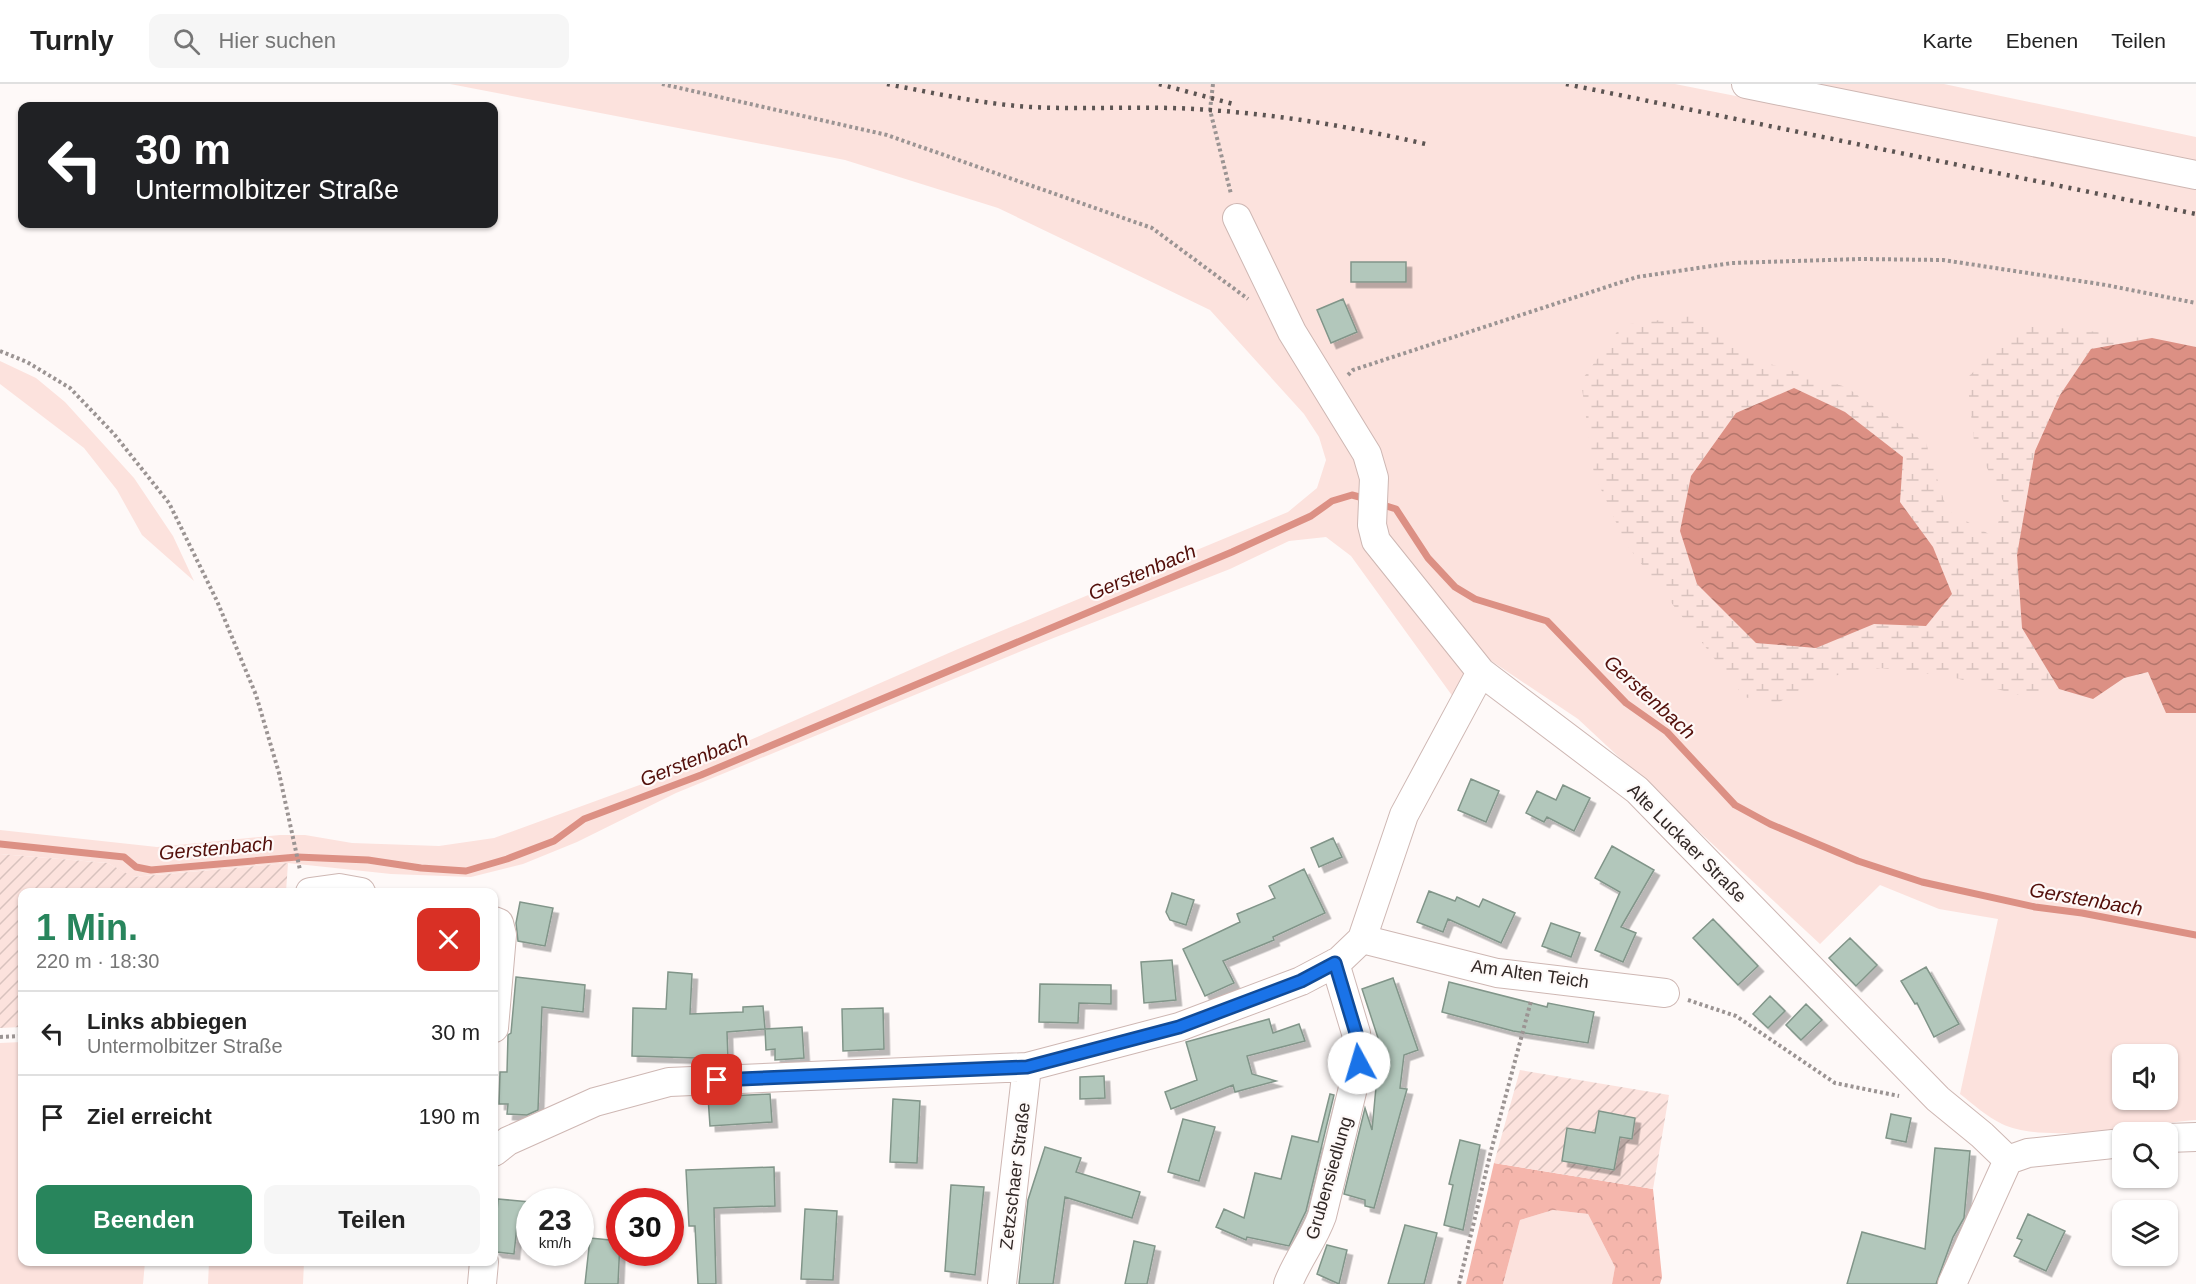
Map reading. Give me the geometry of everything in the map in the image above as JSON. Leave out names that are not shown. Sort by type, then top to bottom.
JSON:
[{"type":"street","points":[[1746,84],[2196,175]]},
{"type":"street","points":[[1237,218],[1292,332],[1329,394]]},
{"type":"street","name":"Alte Luckaer Straße","points":[[1329,394],[1367,454],[1374,478],[1372,525],[1376,541],[1481,672],[1637,790],[1938,1099],[1983,1135],[2008,1160]]},
{"type":"street","points":[[498,1149],[508,1141],[595,1102],[669,1082],[1027,1067],[1179,1027],[1301,981],[1335,963],[1362,939],[1404,815],[1481,672]]},
{"type":"street","points":[[305,882],[339,888]]},
{"type":"street","points":[[498,922],[502,935],[498,982]]},
{"type":"street","name":"Am Alten Teich","points":[[1362,939],[1497,973],[1665,993]]},
{"type":"street","name":"Grubensiedlung","points":[[1288,1284],[1298,1261],[1314,1238],[1322,1216],[1359,1063],[1356,1033],[1335,963]]},
{"type":"street","name":"Zetzschaer Straße","points":[[1002,1284],[1027,1067]]},
{"type":"street","points":[[2178,1138],[2196,1137]]},
{"type":"street","points":[[1952,1284],[2008,1160],[2028,1153],[2112,1144]]},
{"type":"street","points":[[482,1284],[484,1266]]},
{"type":"path","points":[[662,84],[887,135],[1152,228],[1255,304]]},
{"type":"path","points":[[1213,84],[1210,110],[1237,218]]},
{"type":"path","points":[[1329,394],[1353,370],[1592,291],[1637,277],[1732,263],[1860,259],[1943,260],[2106,285],[2196,303]]},
{"type":"path","points":[[0,351],[27,362],[70,388],[114,434],[169,503],[217,600],[256,696],[279,773],[305,882]]},
{"type":"path","points":[[1459,1284],[1491,1151],[1534,992],[1534,976]]},
{"type":"path","points":[[1665,993],[1736,1016],[1835,1083],[1905,1098],[1938,1099]]},
{"type":"path","points":[[0,1037],[18,1036]]},
{"type":"green space","points":[[450,84],[1675,84],[2196,187],[2196,1120],[2112,1122],[2112,1129],[2044,1133],[2021,1130],[1991,1118],[1960,1094],[1998,919],[1939,909],[1880,885],[1820,944],[1578,719],[1490,660],[1456,701],[1351,556],[1326,537],[1289,541],[1230,569],[1051,639],[676,793],[577,842],[523,864],[471,877],[391,874],[288,863],[132,877],[108,863],[0,854],[0,830],[157,847],[280,835],[305,835],[352,843],[439,846],[494,838],[686,768],[958,649],[1288,512],[1317,488],[1326,460],[1319,437],[1304,414],[1210,310],[998,208],[845,160]]},
{"type":"green space","points":[[1800,84],[1944,84],[2196,137],[2196,165]]},
{"type":"green space","points":[[1699,315],[1750,358],[1846,387],[1926,443],[1947,510],[1994,537],[2004,503],[1974,441],[1967,378],[2023,324],[2152,338],[2091,349],[2060,395],[2035,451],[2017,555],[2022,628],[2059,689],[2019,695],[1952,677],[1881,668],[1820,678],[1776,704],[1744,697],[1626,544],[1594,474],[1581,381],[1622,325]]},
{"type":"green space","points":[[0,361],[36,378],[65,402],[134,478],[173,536],[194,581],[142,535],[117,490],[84,448],[0,384]]},
{"type":"green space","points":[[0,854],[108,863],[133,877],[288,863],[286,888],[18,888],[18,1027],[0,1028]]},
{"type":"green space","points":[[18,1042],[18,1266],[145,1266],[143,1284],[0,1284],[0,1043]]},
{"type":"green space","points":[[1520,1070],[1669,1095],[1653,1189],[1494,1163]]},
{"type":"green space","points":[[1494,1163],[1653,1189],[1662,1277],[1660,1284],[1612,1284],[1615,1267],[1588,1214],[1553,1210],[1520,1220],[1503,1284],[1466,1284]]},
{"type":"green space","points":[[1553,1210],[1588,1214],[1615,1267],[1612,1284],[1503,1284],[1520,1220]]},
{"type":"green space","points":[[209,1266],[304,1266],[303,1284],[208,1284]]},
{"type":"water","points":[[2152,338],[2196,347],[2196,713],[2166,713],[2148,672],[2124,678],[2093,699],[2059,689],[2022,628],[2017,555],[2035,451],[2060,395],[2091,349]]},
{"type":"water","points":[[1794,388],[1845,412],[1903,457],[1900,502],[1933,547],[1952,594],[1926,626],[1874,624],[1816,648],[1756,643],[1697,584],[1680,531],[1691,476],[1736,413]]},
{"type":"building","points":[[1351,262],[1406,262],[1406,282],[1351,282]]},
{"type":"building","points":[[1343,299],[1357,332],[1331,343],[1317,310]]},
{"type":"building","points":[[1471,779],[1499,791],[1486,822],[1458,810]]},
{"type":"building","points":[[1563,785],[1590,798],[1574,831],[1547,817],[1544,822],[1526,813],[1537,791],[1556,800]]},
{"type":"building","points":[[1333,838],[1342,857],[1319,867],[1311,848]]},
{"type":"building","points":[[1612,846],[1654,870],[1621,927],[1636,933],[1623,962],[1595,950],[1620,892],[1595,878]]},
{"type":"building","points":[[1304,869],[1325,913],[1273,937],[1274,940],[1223,961],[1234,983],[1205,996],[1183,949],[1240,922],[1237,914],[1275,898],[1269,886]]},
{"type":"building","points":[[1429,891],[1455,901],[1457,897],[1479,907],[1483,899],[1515,913],[1501,943],[1448,919],[1443,932],[1417,922]]},
{"type":"building","points":[[1172,893],[1194,900],[1186,925],[1170,920],[1166,912]]},
{"type":"building","points":[[520,902],[553,908],[545,946],[518,941],[516,923]]},
{"type":"building","points":[[1713,919],[1758,966],[1738,985],[1693,938]]},
{"type":"building","points":[[1551,923],[1580,933],[1571,957],[1542,946]]},
{"type":"building","points":[[1850,938],[1877,965],[1856,986],[1829,958]]},
{"type":"building","points":[[1172,960],[1176,1000],[1144,1003],[1141,962]]},
{"type":"building","points":[[1926,967],[1959,1024],[1934,1037],[1917,1003],[1915,1004],[1901,981]]},
{"type":"building","points":[[668,972],[692,974],[690,1014],[743,1012],[743,1007],[763,1006],[765,1029],[727,1032],[728,1059],[632,1056],[633,1008],[666,1009]]},
{"type":"building","points":[[516,977],[585,985],[583,1012],[542,1007],[538,1110],[527,1115],[507,1114],[508,1104],[499,1104],[500,1072],[507,1072],[508,1035],[511,1033]]},
{"type":"building","points":[[1393,978],[1418,1050],[1404,1055],[1400,1088],[1407,1089],[1374,1208],[1365,1206],[1365,1200],[1344,1194],[1365,1108],[1372,1130],[1380,1044],[1362,989]]},
{"type":"building","points":[[1449,982],[1547,1007],[1548,1003],[1594,1012],[1588,1043],[1513,1031],[1442,1012]]},
{"type":"building","points":[[1040,984],[1111,985],[1111,1004],[1079,1003],[1078,1023],[1039,1022]]},
{"type":"building","points":[[1770,996],[1785,1011],[1768,1028],[1753,1014]]},
{"type":"building","points":[[1806,1004],[1822,1020],[1801,1040],[1786,1025]]},
{"type":"building","points":[[883,1008],[884,1049],[843,1051],[842,1009]]},
{"type":"building","points":[[1269,1019],[1273,1033],[1299,1024],[1305,1041],[1247,1056],[1252,1074],[1276,1081],[1235,1092],[1233,1085],[1171,1109],[1165,1092],[1197,1080],[1186,1042]]},
{"type":"building","points":[[802,1027],[804,1058],[775,1060],[775,1049],[766,1050],[765,1029]]},
{"type":"building","points":[[1104,1076],[1105,1098],[1080,1099],[1080,1077]]},
{"type":"building","points":[[770,1094],[772,1122],[710,1126],[708,1097]]},
{"type":"building","points":[[1330,1094],[1334,1095],[1306,1211],[1289,1246],[1247,1237],[1246,1240],[1216,1227],[1224,1209],[1244,1218],[1255,1173],[1281,1179],[1292,1136],[1318,1142]]},
{"type":"building","points":[[893,1099],[920,1101],[917,1163],[890,1162]]},
{"type":"building","points":[[1599,1111],[1635,1118],[1632,1139],[1620,1137],[1614,1170],[1562,1161],[1567,1128],[1595,1133]]},
{"type":"building","points":[[1891,1114],[1911,1118],[1906,1142],[1886,1138]]},
{"type":"building","points":[[1183,1119],[1215,1127],[1199,1181],[1168,1172]]},
{"type":"building","points":[[1460,1140],[1480,1145],[1463,1230],[1444,1225],[1453,1185],[1449,1184]]},
{"type":"building","points":[[1045,1147],[1081,1158],[1076,1172],[1140,1192],[1132,1218],[1065,1197],[1053,1284],[1019,1284],[1028,1200]]},
{"type":"building","points":[[1935,1148],[1970,1151],[1964,1218],[1953,1237],[1936,1284],[1847,1284],[1862,1232],[1925,1249]]},
{"type":"building","points":[[774,1167],[775,1206],[714,1208],[716,1284],[698,1284],[695,1226],[689,1226],[686,1170]]},
{"type":"building","points":[[951,1185],[984,1187],[975,1275],[945,1271]]},
{"type":"building","points":[[498,1199],[516,1201],[514,1254],[498,1252]]},
{"type":"building","points":[[805,1209],[837,1211],[833,1280],[801,1279]]},
{"type":"building","points":[[2028,1214],[2065,1231],[2046,1271],[2014,1256],[2022,1240],[2017,1238]]},
{"type":"building","points":[[1405,1225],[1437,1233],[1424,1284],[1388,1284]]},
{"type":"building","points":[[594,1238],[606,1240],[606,1266],[619,1266],[618,1284],[585,1284],[587,1266],[594,1266]]},
{"type":"building","points":[[1134,1241],[1155,1246],[1147,1284],[1125,1284]]},
{"type":"building","points":[[1327,1245],[1347,1250],[1339,1284],[1317,1274]]},
{"type":"waterway","name":"Gerstenbach","points":[[0,844],[124,857],[136,867],[151,870],[297,857],[368,860],[421,868],[466,871],[507,859],[554,841],[584,819],[701,775],[1232,552],[1311,516],[1332,501],[1352,495],[1367,499]]},
{"type":"waterway","name":"Gerstenbach","points":[[1380,504],[1396,509],[1428,558],[1455,587],[1475,599],[1547,621],[1626,703],[1667,732],[1735,805],[1770,824],[1858,861],[1922,882],[2035,907],[2082,913],[2196,935]]},
{"type":"railway","points":[[887,84],[1013,106],[1187,109],[1265,115],[1348,128],[1430,145]]},
{"type":"railway","points":[[1159,84],[1237,105]]},
{"type":"railway","points":[[1566,84],[2196,214]]},
{"type":"route","points":[[717,1080],[1027,1067],[1179,1027],[1301,981],[1335,963],[1356,1033],[1359,1063]]}]
